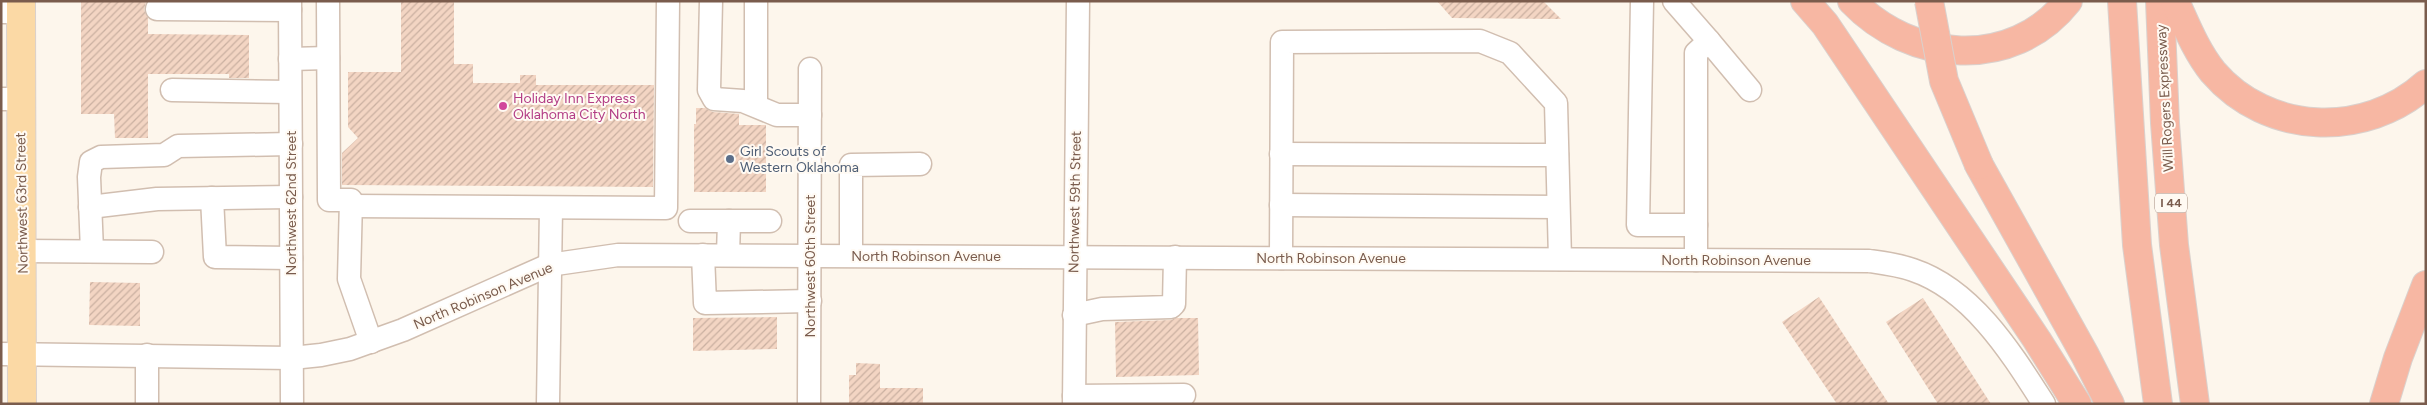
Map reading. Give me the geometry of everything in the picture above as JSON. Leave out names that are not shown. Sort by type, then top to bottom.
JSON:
[{"type":"highway","points":[[1805,1],[1825,24],[2037,340],[2077,404]]},
{"type":"highway","points":[[1852,1],[1872,21],[1894,35],[1920,45],[1945,50],[1969,51],[1993,48],[2017,40],[2039,27],[2068,1]]},
{"type":"highway","points":[[1929,1],[1944,80],[1979,165],[2110,404]]},
{"type":"highway","name":"I 44","points":[[2122,1],[2136,245],[2158,404]]},
{"type":"highway","name":"Will Rogers Expressway","points":[[2160,1],[2165,123],[2174,245],[2195,404]]},
{"type":"highway","points":[[2175,1],[2197,47],[2213,72],[2231,90],[2250,103],[2274,114],[2325,124],[2352,121],[2376,114],[2398,104],[2426,84]]},
{"type":"highway","points":[[2384,404],[2398,358],[2426,285]]},
{"type":"main road","name":"Northwest 63rd Street","points":[[15,8],[11,99],[23,250],[12,354],[22,404]]},
{"type":"street","points":[[161,1],[157,9],[290,6]]},
{"type":"street","points":[[328,1],[329,200],[351,200],[349,279],[371,342]]},
{"type":"street","points":[[350,206],[666,208],[668,1]]},
{"type":"street","points":[[711,1],[709,90],[714,99],[743,101],[777,115],[810,116]]},
{"type":"street","points":[[756,1],[756,105]]},
{"type":"street","name":"Northwest 59th Street","points":[[1074,400],[1078,1]]},
{"type":"street","points":[[1642,1],[1638,225],[1696,225]]},
{"type":"street","points":[[1674,1],[1750,90]]},
{"type":"street","name":"Northwest 62nd Street","points":[[290,6],[292,404]]},
{"type":"street","points":[[1281,258],[1282,42],[1480,41],[1510,53],[1556,103],[1560,260]]},
{"type":"street","points":[[1696,260],[1696,53],[1709,41]]},
{"type":"street","points":[[290,59],[328,58]]},
{"type":"street","name":"Northwest 60th Street","points":[[809,404],[810,69]]},
{"type":"street","points":[[172,90],[290,92]]},
{"type":"street","points":[[92,251],[88,177],[91,162],[101,157],[164,155],[178,146],[291,144]]},
{"type":"street","points":[[1281,154],[1557,155]]},
{"type":"street","points":[[851,255],[851,165],[920,164]]},
{"type":"street","points":[[90,207],[157,199],[291,197]]},
{"type":"street","points":[[212,198],[215,257],[291,258]]},
{"type":"street","points":[[1281,205],[1558,207]]},
{"type":"street","points":[[548,404],[548,265],[551,208]]},
{"type":"street","points":[[690,220],[770,221]]},
{"type":"street","points":[[728,255],[729,221]]},
{"type":"street","points":[[23,250],[152,252]]},
{"type":"street","name":"North Robinson Avenue","points":[[12,354],[292,358],[321,355],[371,342],[403,330],[548,265],[618,255],[1868,261],[1914,270],[1938,281],[1959,296],[1977,314],[2019,364],[2044,404]]},
{"type":"street","points":[[703,255],[705,303],[810,301]]},
{"type":"street","points":[[1074,315],[1102,309],[1171,307],[1174,304],[1176,257]]},
{"type":"street","points":[[146,355],[146,404]]},
{"type":"street","points":[[1074,400],[1184,395]]},
{"type":"building","points":[[81,1],[146,1],[144,10],[148,18],[148,34],[249,35],[249,78],[229,78],[229,74],[148,74],[148,138],[115,138],[114,114],[81,114]]},
{"type":"building","name":"Holiday Inn Express Oklahoma City North","points":[[401,1],[454,1],[454,64],[473,64],[473,83],[520,83],[520,75],[536,75],[536,85],[654,85],[653,187],[342,185],[342,153],[358,138],[348,127],[348,72],[401,72]]},
{"type":"building","points":[[1437,1],[1543,1],[1561,19],[1452,18]]},
{"type":"building","name":"Girl Scouts of Western Oklahoma","points":[[696,108],[705,108],[713,112],[739,114],[739,125],[766,125],[766,192],[694,192],[694,124],[696,124]]},
{"type":"building","points":[[90,282],[140,283],[140,326],[89,325]]},
{"type":"building","points":[[1819,297],[1889,404],[1837,404],[1782,322]]},
{"type":"building","points":[[1923,298],[1991,404],[1938,404],[1886,322]]},
{"type":"building","points":[[777,317],[777,349],[693,351],[693,318]]},
{"type":"building","points":[[1176,318],[1198,318],[1199,375],[1116,377],[1115,322],[1171,320]]},
{"type":"building","points":[[856,363],[880,364],[880,388],[923,388],[923,404],[849,404],[849,375],[856,375]]},
{"type":"place","name":"Holiday Inn Express Oklahoma City North","points":[[503,106]]},
{"type":"place","name":"Girl Scouts of Western Oklahoma","points":[[730,159]]}]
